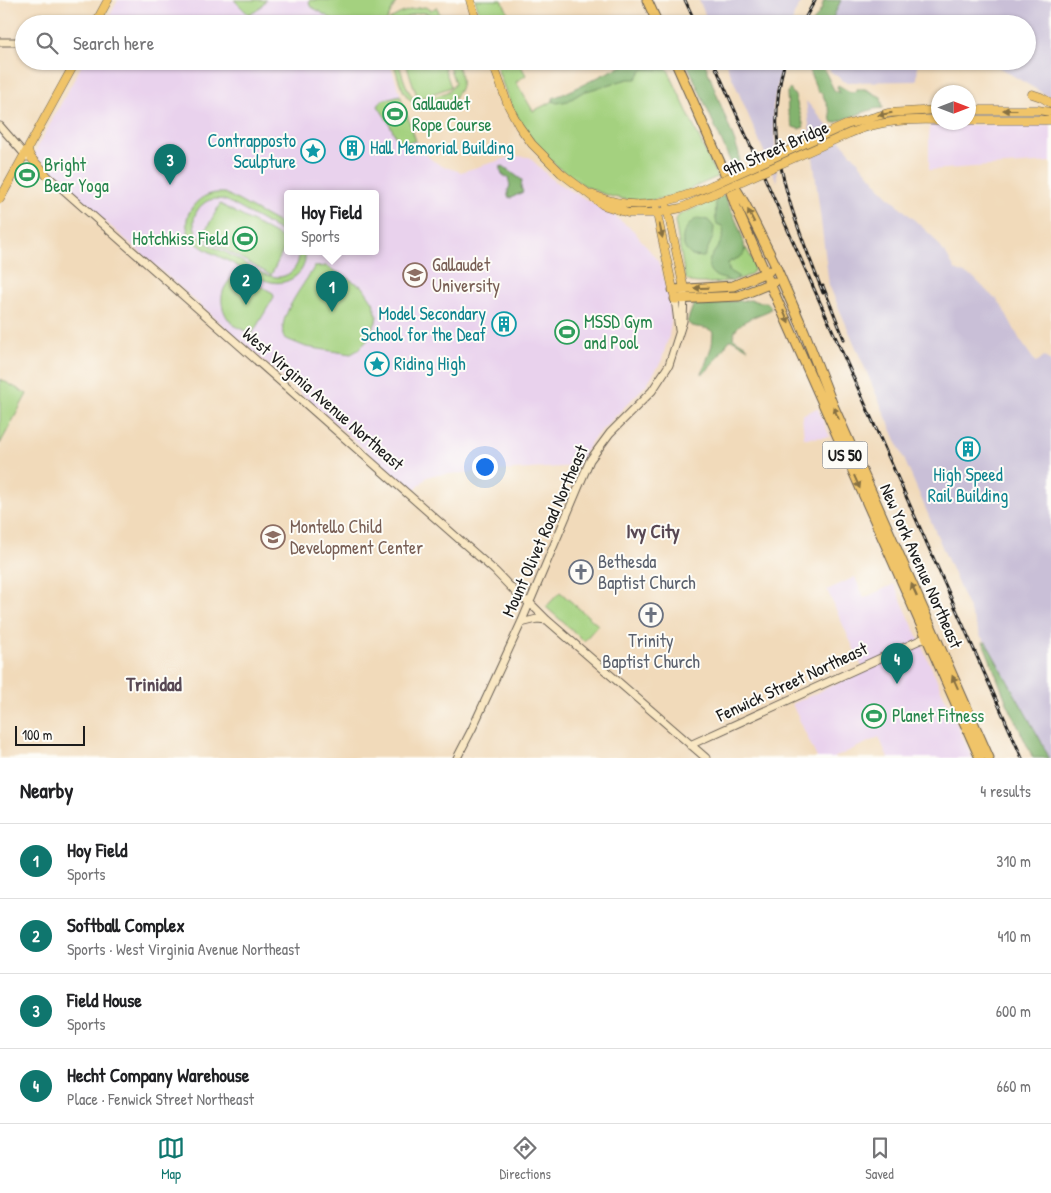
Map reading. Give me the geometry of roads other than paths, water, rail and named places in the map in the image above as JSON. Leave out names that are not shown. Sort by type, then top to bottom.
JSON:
[{"type":"highway","points":[[647,0],[654,15]]},
{"type":"highway","name":"New York Avenue Northeast","points":[[679,70],[724,169],[745,204],[781,278],[980,758]]},
{"type":"highway","name":"New York Avenue Northeast","points":[[724,169],[736,207],[930,636],[989,758]]},
{"type":"highway","points":[[674,294],[733,286],[776,267]]},
{"type":"highway","points":[[684,293],[739,296],[781,278]]},
{"type":"main road","points":[[100,15],[108,0]]},
{"type":"main road","points":[[470,0],[474,15]]},
{"type":"main road","points":[[0,199],[71,70]]},
{"type":"main road","points":[[495,70],[508,105],[524,133],[540,154],[600,203],[615,210],[634,213],[668,212],[681,208],[713,189]]},
{"type":"main road","points":[[1032,94],[1041,96],[1051,103]]},
{"type":"main road","points":[[848,129],[863,119],[888,113],[931,110]]},
{"type":"main road","points":[[976,110],[1038,110],[1051,112]]},
{"type":"main road","points":[[848,129],[890,121],[931,120]]},
{"type":"main road","points":[[976,120],[1051,120]]},
{"type":"main road","name":"9th Street Bridge","points":[[713,189],[848,129]]},
{"type":"main road","points":[[26,152],[46,175]]},
{"type":"main road","points":[[581,189],[600,198],[621,203],[655,204],[713,189]]},
{"type":"main road","name":"Mount Olivet Road Northeast","points":[[666,202],[684,293]]},
{"type":"main road","name":"Mount Olivet Road Northeast","points":[[655,204],[674,294]]},
{"type":"street","points":[[0,42],[15,42]]},
{"type":"street","points":[[0,126],[26,152]]},
{"type":"street","name":"West Virginia Avenue Northeast","points":[[46,175],[547,620],[706,758]]},
{"type":"street","name":"Mount Olivet Road Northeast","points":[[456,758],[472,729],[521,623],[592,456],[605,438],[660,381],[671,360],[684,316],[684,293]]},
{"type":"street","name":"Mount Olivet Road Northeast","points":[[674,294],[679,330]]},
{"type":"street","points":[[521,623],[537,619],[547,620]]},
{"type":"street","name":"Fenwick Street Northeast","points":[[690,745],[930,636]]},
{"type":"railway","points":[[685,0],[692,15]]},
{"type":"railway","points":[[807,15],[815,0]]},
{"type":"railway","points":[[717,70],[1022,758]]},
{"type":"railway","points":[[783,70],[779,92],[777,122],[784,180],[791,208],[823,293]]},
{"type":"railway","points":[[823,286],[844,339]]},
{"type":"place","name":"Gallaudet Rope Course","points":[[395,114]]},
{"type":"place","name":"Hall Memorial Building","points":[[352,148]]},
{"type":"place","name":"Contrapposto Sculpture","points":[[313,151]]},
{"type":"place","name":"Bright Bear Yoga","points":[[27,175]]},
{"type":"place","name":"Field House","points":[[170,185]]},
{"type":"place","name":"Hotchkiss Field","points":[[245,239]]},
{"type":"place","name":"Gallaudet University","points":[[415,275]]},
{"type":"place","name":"Softball Complex","points":[[246,305]]},
{"type":"place","name":"Hoy Field","points":[[332,312]]},
{"type":"place","name":"Model Secondary School for the Deaf","points":[[504,324]]},
{"type":"place","name":"MSSD Gym and Pool","points":[[567,332]]},
{"type":"place","name":"Riding High","points":[[377,364]]},
{"type":"place","name":"High Speed Rail Building","points":[[968,449]]},
{"type":"place","name":"Montello Child Development Center","points":[[273,537]]},
{"type":"place","name":"Bethesda Baptist Church","points":[[581,572]]},
{"type":"place","name":"Trinity Baptist Church","points":[[651,615]]},
{"type":"place","name":"Hecht Company Warehouse","points":[[897,684]]},
{"type":"place","name":"Planet Fitness","points":[[874,716]]},
{"type":"district","name":"Ivy City","points":[[653,531]]},
{"type":"district","name":"Trinidad","points":[[154,684]]}]
